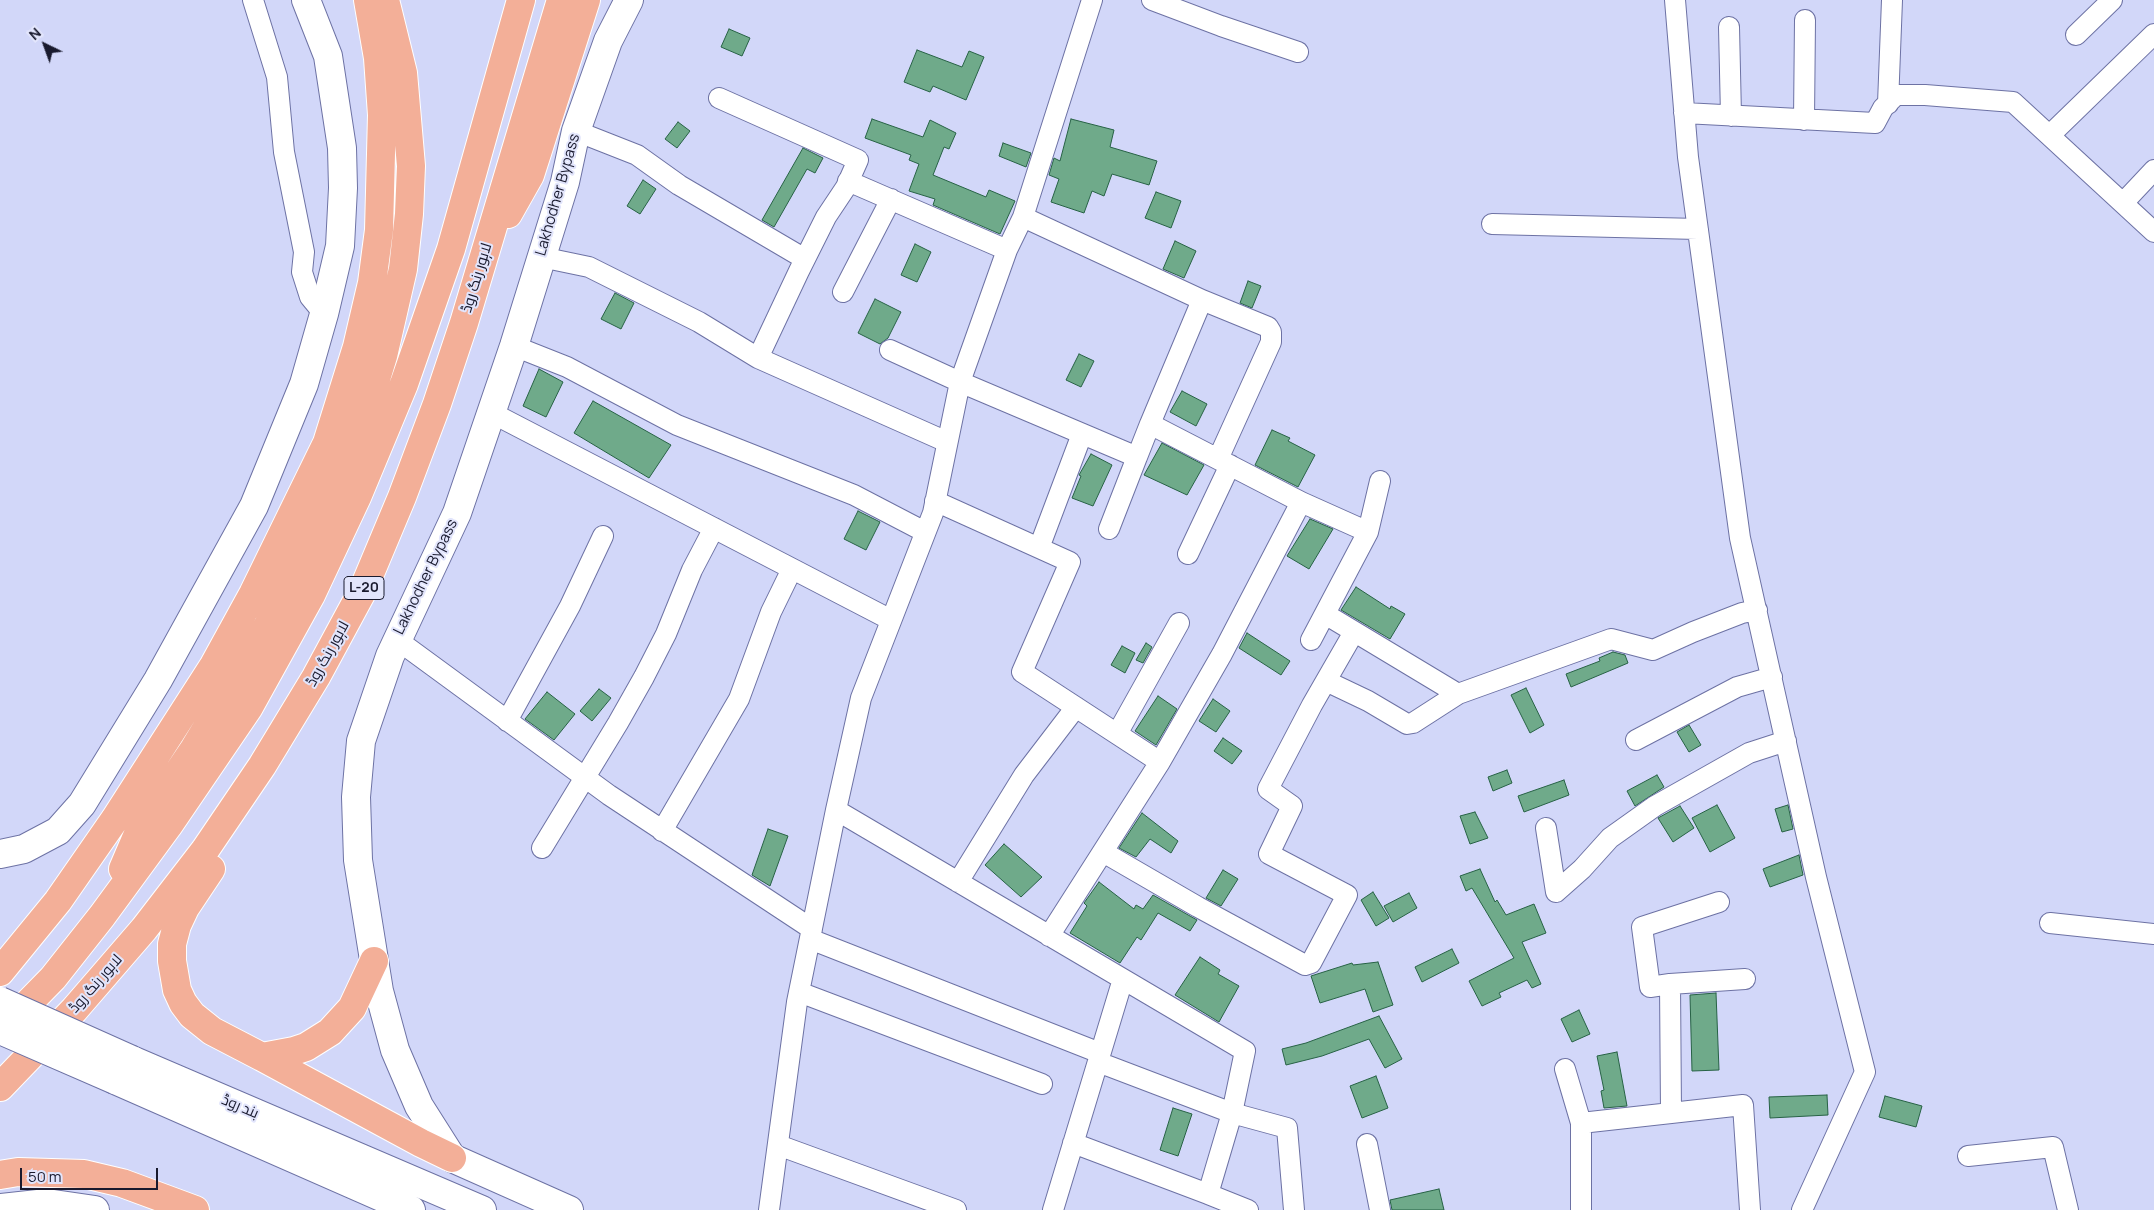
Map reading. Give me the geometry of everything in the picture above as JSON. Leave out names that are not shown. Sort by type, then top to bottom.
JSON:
[{"type":"highway","points":[[0,972],[58,901],[115,819],[214,664],[253,594],[327,443],[357,348],[372,283],[379,230],[382,115],[378,58],[368,0]]},
{"type":"highway","points":[[102,916],[141,827],[194,749],[268,625],[332,494],[368,405],[393,317],[410,214],[411,166],[403,73],[385,0]]},
{"type":"highway","name":"L-20","points":[[0,1031],[53,978],[102,916],[174,818],[249,707],[311,595],[356,497],[404,384],[451,249],[521,0]]},
{"type":"highway","name":"لاہور رنگ روڈ","points":[[0,1087],[74,1010],[149,922],[205,850],[262,766],[311,685],[363,590],[402,498],[438,404],[561,0]]},
{"type":"highway","points":[[482,260],[530,175],[586,0]]},
{"type":"highway","points":[[452,1158],[212,1031],[192,1015],[177,990],[173,975],[172,944],[177,925],[194,894],[250,813],[305,726],[366,618],[423,492],[454,409],[464,323]]},
{"type":"highway","points":[[262,1056],[294,1051],[311,1044],[330,1032],[352,1008],[374,961]]},
{"type":"highway","points":[[0,1175],[18,1172],[84,1174],[122,1183],[195,1210]]},
{"type":"main road","points":[[0,854],[24,848],[58,831],[76,811],[95,784],[154,687],[211,587],[254,506],[304,384],[324,314],[340,246],[343,188],[342,148],[328,56],[306,0]]},
{"type":"main road","name":"Lakhodher Bypass","points":[[452,1158],[420,1106],[395,1050],[380,998],[358,860],[356,796],[361,741],[396,639],[457,513],[514,346],[564,182],[576,132],[608,40],[629,0]]},
{"type":"main road","name":"بند روڈ","points":[[0,1001],[132,1060],[482,1210]]},
{"type":"main road","name":"بند روڈ","points":[[0,1031],[411,1210]]},
{"type":"main road","points":[[452,1158],[568,1210]]},
{"type":"main road","points":[[0,1208],[47,1203],[95,1210]]},
{"type":"street","points":[[253,0],[276,77],[284,152],[304,252],[302,272],[310,297],[324,314]]},
{"type":"street","points":[[768,1210],[800,992],[836,810],[862,698],[925,532],[935,500],[960,382],[1008,250],[1023,217],[1092,0]]},
{"type":"street","points":[[1152,0],[1298,52]]},
{"type":"street","points":[[1888,104],[1892,0]]},
{"type":"street","points":[[2076,35],[2112,0]]},
{"type":"street","points":[[1672,1],[1698,229],[1740,538],[1816,877],[1865,1072],[1802,1210]]},
{"type":"street","points":[[1804,120],[1805,20]]},
{"type":"street","points":[[1729,27],[1731,116]]},
{"type":"street","points":[[2050,135],[2154,34]]},
{"type":"street","points":[[1684,113],[1875,123],[1896,95],[1925,95],[2013,102],[2154,232]]},
{"type":"street","points":[[719,98],[858,160],[848,181],[826,217],[758,358]]},
{"type":"street","points":[[576,132],[637,155],[680,185],[805,259]]},
{"type":"street","points":[[2123,203],[2154,170]]},
{"type":"street","points":[[848,181],[1008,250]]},
{"type":"street","points":[[843,292],[891,199]]},
{"type":"street","points":[[1023,217],[1202,300],[1268,327],[1272,332],[1271,342],[1188,554]]},
{"type":"street","points":[[1492,224],[1698,229]]},
{"type":"street","points":[[541,257],[589,267],[699,322],[758,358],[948,442]]},
{"type":"street","points":[[1110,530],[1150,424],[1202,300]]},
{"type":"street","points":[[514,346],[567,368],[677,425],[854,495],[925,532]]},
{"type":"street","points":[[890,350],[1137,458]]},
{"type":"street","points":[[492,413],[891,620]]},
{"type":"street","points":[[1150,424],[1301,502],[1368,532]]},
{"type":"street","points":[[1039,548],[1082,434]]},
{"type":"street","points":[[1311,640],[1368,532],[1380,480]]},
{"type":"street","points":[[935,500],[1070,562],[1022,672],[1160,762]]},
{"type":"street","points":[[1049,936],[1160,762],[1222,654],[1301,502]]},
{"type":"street","points":[[542,848],[644,677],[666,634],[692,570],[714,528]]},
{"type":"street","points":[[506,721],[570,606],[603,536]]},
{"type":"street","points":[[662,830],[739,699],[772,612],[792,569]]},
{"type":"street","points":[[1326,681],[1368,701],[1407,724],[1413,724],[1458,694],[1611,639],[1653,650],[1726,620],[1757,610]]},
{"type":"street","points":[[1325,614],[1458,694]]},
{"type":"street","points":[[1117,734],[1179,623]]},
{"type":"street","points":[[1103,852],[1198,907],[1306,965],[1311,964],[1347,895],[1269,854],[1292,806],[1268,789],[1354,632]]},
{"type":"street","points":[[396,639],[506,721],[811,934],[1232,1113],[1287,1128],[1294,1210]]},
{"type":"street","points":[[1636,740],[1737,687],[1772,677]]},
{"type":"street","points":[[958,882],[1024,775],[1076,707]]},
{"type":"street","points":[[1546,828],[1556,892],[1610,838],[1655,806],[1750,753],[1786,741]]},
{"type":"street","points":[[836,810],[1245,1050],[1232,1113],[1208,1194]]},
{"type":"street","points":[[1718,902],[1642,927],[1650,986],[1745,978]]},
{"type":"street","points":[[2050,923],[2154,934]]},
{"type":"street","points":[[1053,1210],[1123,979]]},
{"type":"street","points":[[1670,984],[1671,1113]]},
{"type":"street","points":[[800,992],[1042,1084]]},
{"type":"street","points":[[1566,1070],[1581,1123],[1581,1210]]},
{"type":"street","points":[[1581,1123],[1743,1105],[1750,1210]]},
{"type":"street","points":[[1073,1143],[1248,1210]]},
{"type":"street","points":[[1368,1144],[1380,1210]]},
{"type":"street","points":[[778,1145],[956,1210]]},
{"type":"street","points":[[1968,1156],[2054,1147],[2068,1210]]},
{"type":"building","points":[[729,29],[750,38],[742,56],[721,47]]},
{"type":"building","points":[[917,50],[962,67],[969,51],[984,57],[966,100],[933,86],[930,92],[904,82]]},
{"type":"building","points":[[872,119],[923,137],[930,120],[956,133],[949,149],[944,147],[933,175],[986,197],[989,190],[1015,201],[1000,234],[933,205],[935,199],[909,191],[919,164],[909,160],[911,155],[865,138]]},
{"type":"building","points":[[1071,119],[1114,130],[1110,147],[1157,161],[1149,185],[1112,174],[1104,196],[1092,191],[1084,213],[1051,202],[1059,179],[1049,175],[1054,158],[1060,161]]},
{"type":"building","points":[[678,122],[690,131],[677,148],[665,139]]},
{"type":"building","points":[[1003,143],[1031,153],[1026,167],[999,156]]},
{"type":"building","points":[[803,148],[823,158],[815,173],[807,169],[774,227],[762,220]]},
{"type":"building","points":[[643,180],[656,189],[640,214],[627,206]]},
{"type":"building","points":[[1156,192],[1181,201],[1171,228],[1145,218]]},
{"type":"building","points":[[1175,241],[1196,251],[1184,278],[1163,269]]},
{"type":"building","points":[[915,244],[931,252],[917,282],[901,275]]},
{"type":"building","points":[[1248,281],[1261,286],[1252,308],[1240,303]]},
{"type":"building","points":[[615,293],[634,303],[621,329],[601,319]]},
{"type":"building","points":[[875,299],[901,312],[888,338],[880,344],[858,333]]},
{"type":"building","points":[[1079,354],[1094,361],[1081,387],[1066,380]]},
{"type":"building","points":[[539,369],[563,382],[546,417],[523,406]]},
{"type":"building","points":[[1182,391],[1207,404],[1196,426],[1170,412]]},
{"type":"building","points":[[593,401],[671,445],[649,478],[574,433]]},
{"type":"building","points":[[1272,430],[1290,438],[1288,441],[1315,455],[1298,487],[1255,465]]},
{"type":"building","points":[[1162,443],[1204,465],[1187,495],[1144,475]]},
{"type":"building","points":[[1091,454],[1112,465],[1093,506],[1072,498],[1081,476],[1079,475]]},
{"type":"building","points":[[858,511],[880,522],[866,550],[844,539]]},
{"type":"building","points":[[1310,519],[1333,529],[1309,569],[1287,556]]},
{"type":"building","points":[[1356,587],[1390,609],[1391,606],[1405,614],[1390,639],[1341,610]]},
{"type":"building","points":[[1247,633],[1290,661],[1281,675],[1239,648]]},
{"type":"building","points":[[1146,643],[1152,647],[1143,663],[1136,660]]},
{"type":"building","points":[[1122,646],[1135,653],[1125,673],[1111,665]]},
{"type":"building","points":[[1613,652],[1625,655],[1628,663],[1571,687],[1566,674],[1600,661],[1599,658]]},
{"type":"building","points":[[1526,688],[1544,725],[1530,733],[1511,695]]},
{"type":"building","points":[[599,689],[611,698],[592,721],[580,711]]},
{"type":"building","points":[[547,692],[575,714],[554,740],[525,719]]},
{"type":"building","points":[[1158,696],[1177,709],[1156,745],[1135,731]]},
{"type":"building","points":[[1213,699],[1230,711],[1216,732],[1199,721]]},
{"type":"building","points":[[1689,725],[1701,745],[1689,752],[1677,732]]},
{"type":"building","points":[[1223,738],[1242,751],[1232,764],[1214,751]]},
{"type":"building","points":[[1507,770],[1512,783],[1493,791],[1488,777]]},
{"type":"building","points":[[1657,775],[1664,787],[1635,806],[1627,791]]},
{"type":"building","points":[[1564,780],[1569,795],[1524,812],[1518,796]]},
{"type":"building","points":[[1717,805],[1735,838],[1710,852],[1692,818]]},
{"type":"building","points":[[1788,805],[1793,829],[1782,832],[1775,809]]},
{"type":"building","points":[[1680,806],[1694,828],[1673,842],[1658,818]]},
{"type":"building","points":[[1475,812],[1488,838],[1470,844],[1460,816]]},
{"type":"building","points":[[1142,813],[1178,841],[1171,853],[1150,839],[1136,857],[1119,848]]},
{"type":"building","points":[[768,829],[788,836],[770,886],[752,875]]},
{"type":"building","points":[[1004,844],[1042,877],[1021,897],[985,865]]},
{"type":"building","points":[[1799,855],[1803,875],[1770,887],[1763,869]]},
{"type":"building","points":[[1480,869],[1495,902],[1497,900],[1506,915],[1534,904],[1546,933],[1522,942],[1541,984],[1532,988],[1527,980],[1499,993],[1501,997],[1482,1006],[1469,981],[1514,958],[1472,888],[1466,891],[1460,876]]},
{"type":"building","points":[[1223,870],[1238,879],[1221,906],[1206,898]]},
{"type":"building","points":[[1099,882],[1134,909],[1136,905],[1143,909],[1153,895],[1197,920],[1190,931],[1158,913],[1141,940],[1137,937],[1120,963],[1070,933],[1087,906],[1084,903]]},
{"type":"building","points":[[1373,892],[1389,918],[1376,926],[1361,900]]},
{"type":"building","points":[[1409,893],[1417,908],[1393,922],[1384,906]]},
{"type":"building","points":[[1452,949],[1459,963],[1422,982],[1415,967]]},
{"type":"building","points":[[1200,957],[1220,970],[1218,974],[1239,986],[1219,1022],[1175,995]]},
{"type":"building","points":[[1378,962],[1393,1005],[1373,1012],[1365,989],[1320,1003],[1311,976],[1352,963],[1353,965]]},
{"type":"building","points":[[1716,993],[1719,1070],[1692,1071],[1690,995]]},
{"type":"building","points":[[1579,1010],[1590,1034],[1572,1042],[1561,1019]]},
{"type":"building","points":[[1379,1016],[1402,1059],[1385,1068],[1369,1039],[1322,1056],[1286,1065],[1282,1049],[1306,1043]]},
{"type":"building","points":[[1617,1052],[1627,1106],[1604,1108],[1601,1091],[1604,1090],[1597,1056]]},
{"type":"building","points":[[1376,1076],[1388,1108],[1362,1118],[1350,1086]]},
{"type":"building","points":[[1827,1095],[1828,1115],[1770,1118],[1769,1097]]},
{"type":"building","points":[[1885,1096],[1922,1106],[1916,1127],[1879,1117]]},
{"type":"building","points":[[1173,1108],[1192,1114],[1178,1156],[1160,1150]]},
{"type":"building","points":[[1439,1189],[1444,1210],[1392,1210],[1390,1200]]}]
